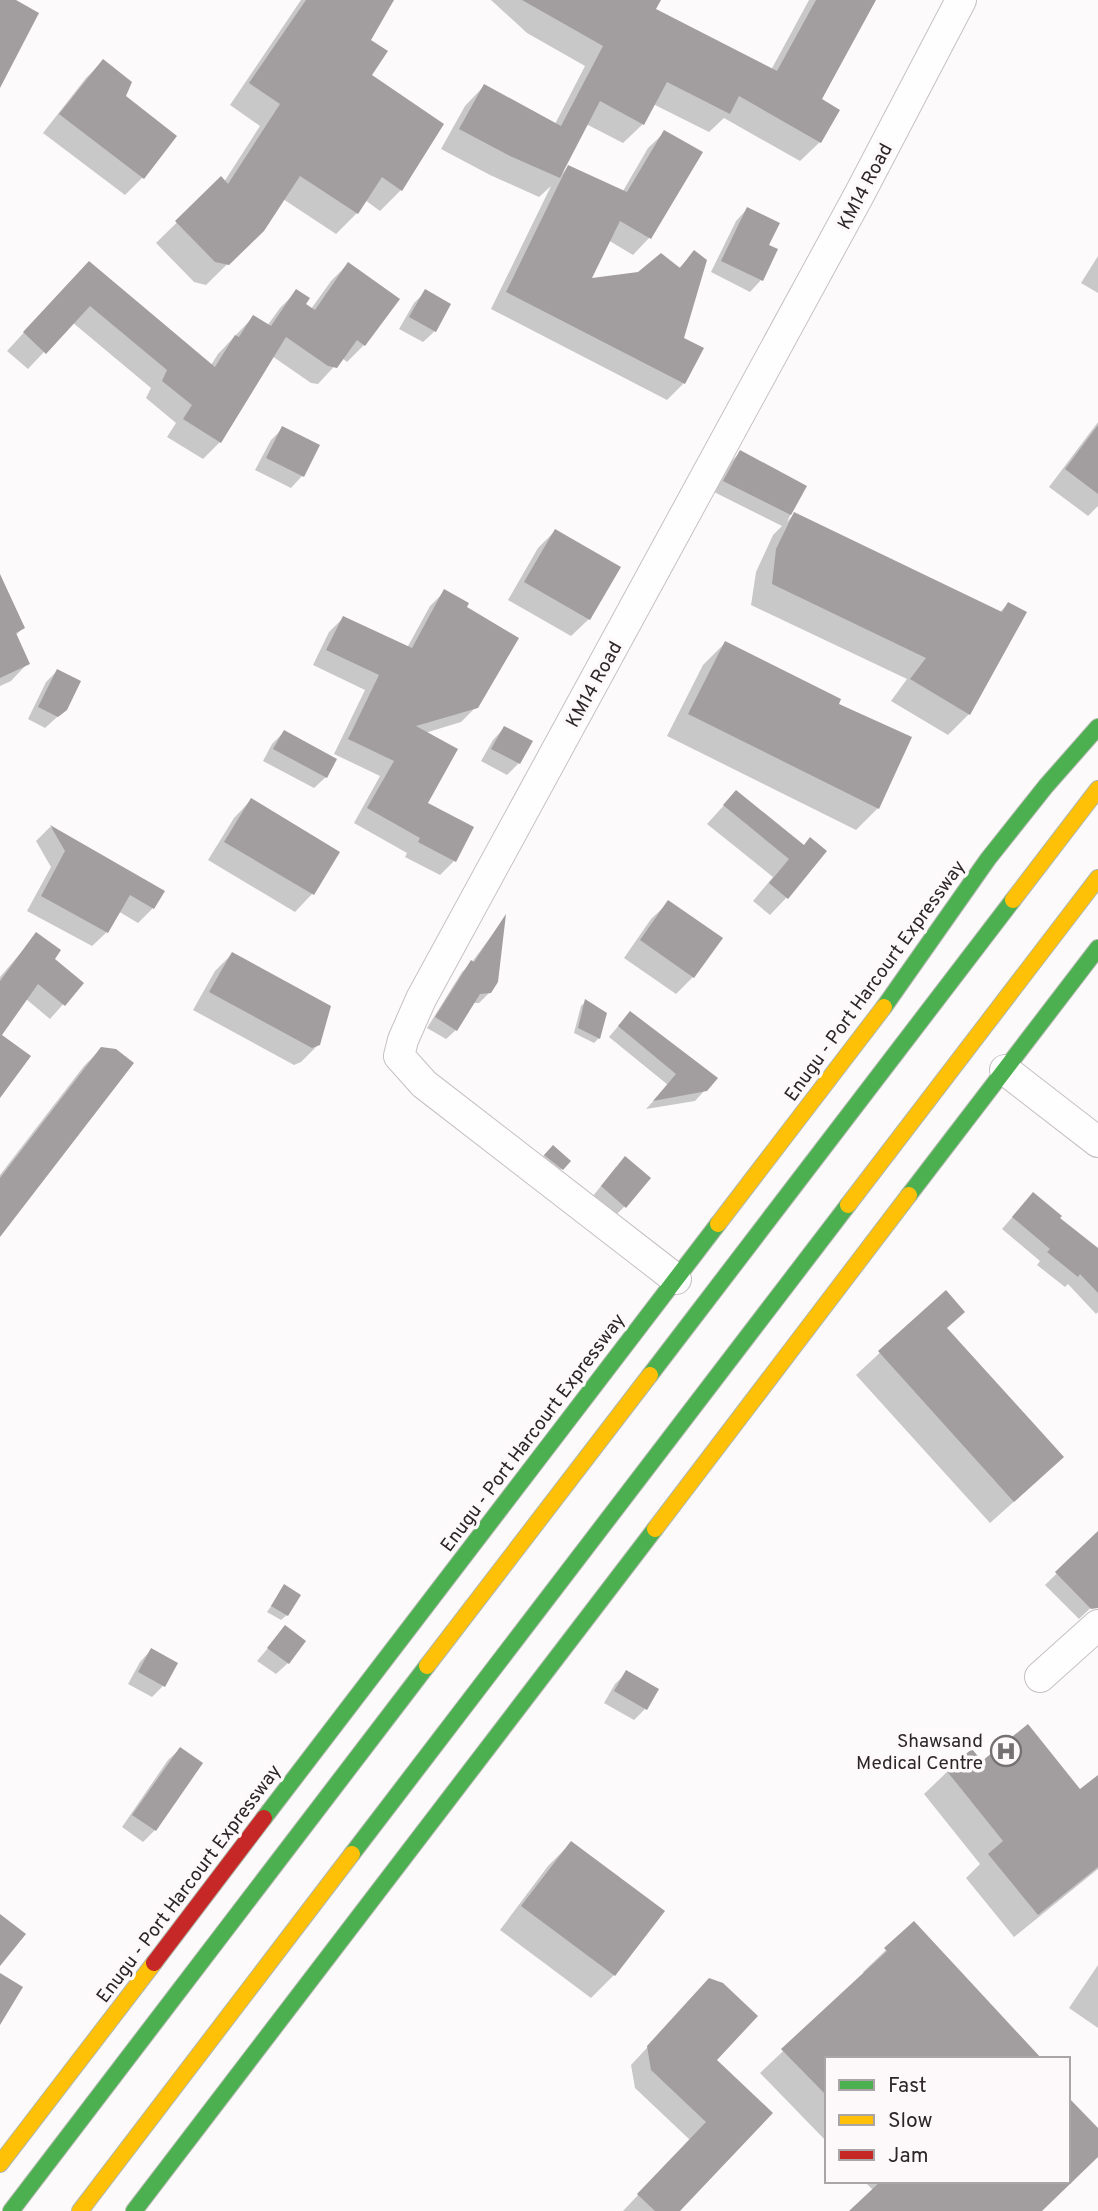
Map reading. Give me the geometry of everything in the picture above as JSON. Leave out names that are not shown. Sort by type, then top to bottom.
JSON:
[{"type":"main road","name":"Enugu - Port Harcourt Expressway","points":[[0,2164],[884,1007],[988,859],[1046,786],[1098,727]]},
{"type":"main road","points":[[11,2211],[1098,789]]},
{"type":"main road","points":[[80,2211],[1098,878]]},
{"type":"main road","points":[[134,2211],[1098,948]]},
{"type":"street","name":"KM14 Road","points":[[676,1279],[424,1084],[399,1056],[421,999],[846,220],[961,0]]},
{"type":"street","points":[[1005,1070],[1098,1142]]},
{"type":"street","points":[[1040,1677],[1098,1625]]},
{"type":"building","points":[[0,0],[16,0],[39,13],[0,88]]},
{"type":"building","points":[[306,0],[394,0],[371,40],[388,51],[372,75],[444,124],[402,191],[382,177],[358,214],[300,176],[264,231],[229,265],[215,262],[175,221],[221,176],[228,184],[280,104],[249,83]]},
{"type":"building","points":[[522,0],[661,0],[656,9],[777,71],[816,0],[876,0],[822,99],[840,110],[821,143],[739,96],[730,114],[667,82],[644,125],[600,101],[560,178],[459,129],[484,84],[561,126],[603,46]]},
{"type":"building","points":[[103,59],[132,82],[126,96],[177,136],[144,179],[59,114]]},
{"type":"building","points":[[664,130],[703,152],[651,239],[620,221],[592,278],[638,272],[661,253],[680,268],[694,250],[707,260],[684,338],[704,348],[685,384],[506,292],[568,165],[627,192]]},
{"type":"building","points":[[747,207],[780,223],[769,245],[778,249],[763,281],[721,261]]},
{"type":"building","points":[[89,261],[215,367],[235,335],[239,337],[253,315],[271,326],[296,289],[310,298],[306,304],[315,310],[348,262],[400,299],[365,346],[357,340],[337,368],[328,366],[286,337],[221,443],[183,419],[192,405],[162,381],[167,370],[90,306],[46,354],[23,332]]},
{"type":"building","points":[[425,289],[451,304],[436,332],[409,317]]},
{"type":"building","points":[[1098,425],[1098,494],[1065,469]]},
{"type":"building","points":[[282,426],[320,445],[304,477],[266,458]]},
{"type":"building","points":[[740,450],[807,486],[791,515],[723,481]]},
{"type":"building","points":[[794,512],[1002,612],[1008,602],[1027,612],[970,715],[910,679],[926,658],[772,584],[776,549]]},
{"type":"building","points":[[555,529],[621,567],[590,620],[524,582]]},
{"type":"building","points":[[0,574],[25,628],[16,633],[30,664],[0,678]]},
{"type":"building","points":[[444,589],[469,603],[467,607],[519,638],[478,708],[416,726],[458,749],[428,803],[474,827],[456,862],[418,842],[420,838],[367,808],[394,761],[348,739],[379,675],[326,650],[343,616],[412,648]]},
{"type":"building","points":[[725,641],[841,699],[839,704],[912,737],[879,809],[688,714]]},
{"type":"building","points":[[57,669],[81,681],[67,710],[58,717],[38,707]]},
{"type":"building","points":[[504,726],[533,741],[520,764],[491,749]]},
{"type":"building","points":[[284,730],[337,759],[327,778],[273,749]]},
{"type":"building","points":[[736,790],[804,845],[810,837],[827,851],[788,899],[769,883],[789,859],[723,805]]},
{"type":"building","points":[[251,798],[340,852],[314,895],[224,842]]},
{"type":"building","points":[[50,825],[165,891],[154,909],[130,895],[108,933],[41,896],[65,851]]},
{"type":"building","points":[[668,900],[723,938],[694,978],[640,940]]},
{"type":"building","points":[[506,914],[498,982],[491,993],[480,994],[457,1031],[435,1017],[471,960],[474,962]]},
{"type":"building","points":[[36,932],[61,950],[55,959],[84,983],[65,1006],[38,984],[2,1035],[31,1056],[0,1098],[0,981]]},
{"type":"building","points":[[232,952],[331,1006],[320,1045],[312,1048],[209,992]]},
{"type":"building","points":[[585,999],[607,1013],[600,1039],[578,1028]]},
{"type":"building","points":[[630,1011],[718,1078],[707,1091],[653,1101],[676,1074],[618,1026]]},
{"type":"building","points":[[101,1047],[116,1049],[134,1063],[0,1237],[0,1178]]},
{"type":"building","points":[[553,1145],[571,1161],[563,1170],[544,1155]]},
{"type":"building","points":[[625,1156],[651,1178],[626,1208],[601,1186]]},
{"type":"building","points":[[1033,1192],[1098,1248],[1098,1293],[1080,1274],[1078,1277],[1047,1252],[1050,1249],[1012,1217]]},
{"type":"building","points":[[946,1290],[965,1312],[947,1328],[1064,1457],[1014,1502],[878,1351]]},
{"type":"building","points":[[1098,1531],[1098,1608],[1091,1609],[1055,1572]]},
{"type":"building","points":[[284,1584],[301,1595],[288,1616],[271,1606]]},
{"type":"building","points":[[285,1625],[306,1641],[289,1664],[267,1648]]},
{"type":"building","points":[[151,1648],[178,1663],[165,1687],[138,1672]]},
{"type":"building","points":[[626,1670],[659,1689],[647,1710],[614,1691]]},
{"type":"building","points":[[1028,1724],[1080,1789],[1098,1775],[1098,1867],[1038,1915],[988,1854],[1003,1841],[946,1770],[972,1749],[982,1761]]},
{"type":"building","points":[[180,1747],[203,1763],[156,1831],[132,1815]]},
{"type":"building","points":[[571,1841],[665,1911],[615,1976],[521,1906]]},
{"type":"building","points":[[0,1914],[26,1934],[0,1966]]},
{"type":"building","points":[[914,1921],[1040,2057],[825,2057],[825,2094],[781,2049],[887,1951],[884,1948]]},
{"type":"building","points":[[0,1973],[23,1987],[0,2025]]},
{"type":"building","points":[[709,1978],[723,1983],[758,2016],[717,2060],[773,2113],[680,2211],[655,2211],[637,2194],[706,2122],[651,2070],[647,2046]]},
{"type":"building","points":[[1070,2099],[1098,2128],[1098,2157],[1042,2211],[849,2211],[879,2183],[1070,2183]]},
{"type":"traffic: fast","points":[[884,1007],[988,859],[1046,786],[1098,727]]},
{"type":"traffic: fast","points":[[650,1375],[1013,900]]},
{"type":"traffic: fast","points":[[909,1195],[1098,948]]},
{"type":"traffic: fast","points":[[352,1854],[848,1205]]},
{"type":"traffic: fast","points":[[264,1818],[718,1224]]},
{"type":"traffic: fast","points":[[134,2211],[655,1529]]},
{"type":"traffic: fast","points":[[11,2211],[427,1666]]},
{"type":"traffic: slow","points":[[1013,900],[1098,789]]},
{"type":"traffic: slow","points":[[848,1205],[1098,878]]},
{"type":"traffic: slow","points":[[718,1224],[884,1007]]},
{"type":"traffic: slow","points":[[655,1529],[909,1195]]},
{"type":"traffic: slow","points":[[427,1666],[650,1375]]},
{"type":"traffic: slow","points":[[80,2211],[352,1854]]},
{"type":"traffic: slow","points":[[0,2164],[154,1963]]},
{"type":"traffic: jam","points":[[154,1963],[264,1818]]},
{"type":"place","name":"Shawsand Medical Centre","points":[[1006,1751]]}]
